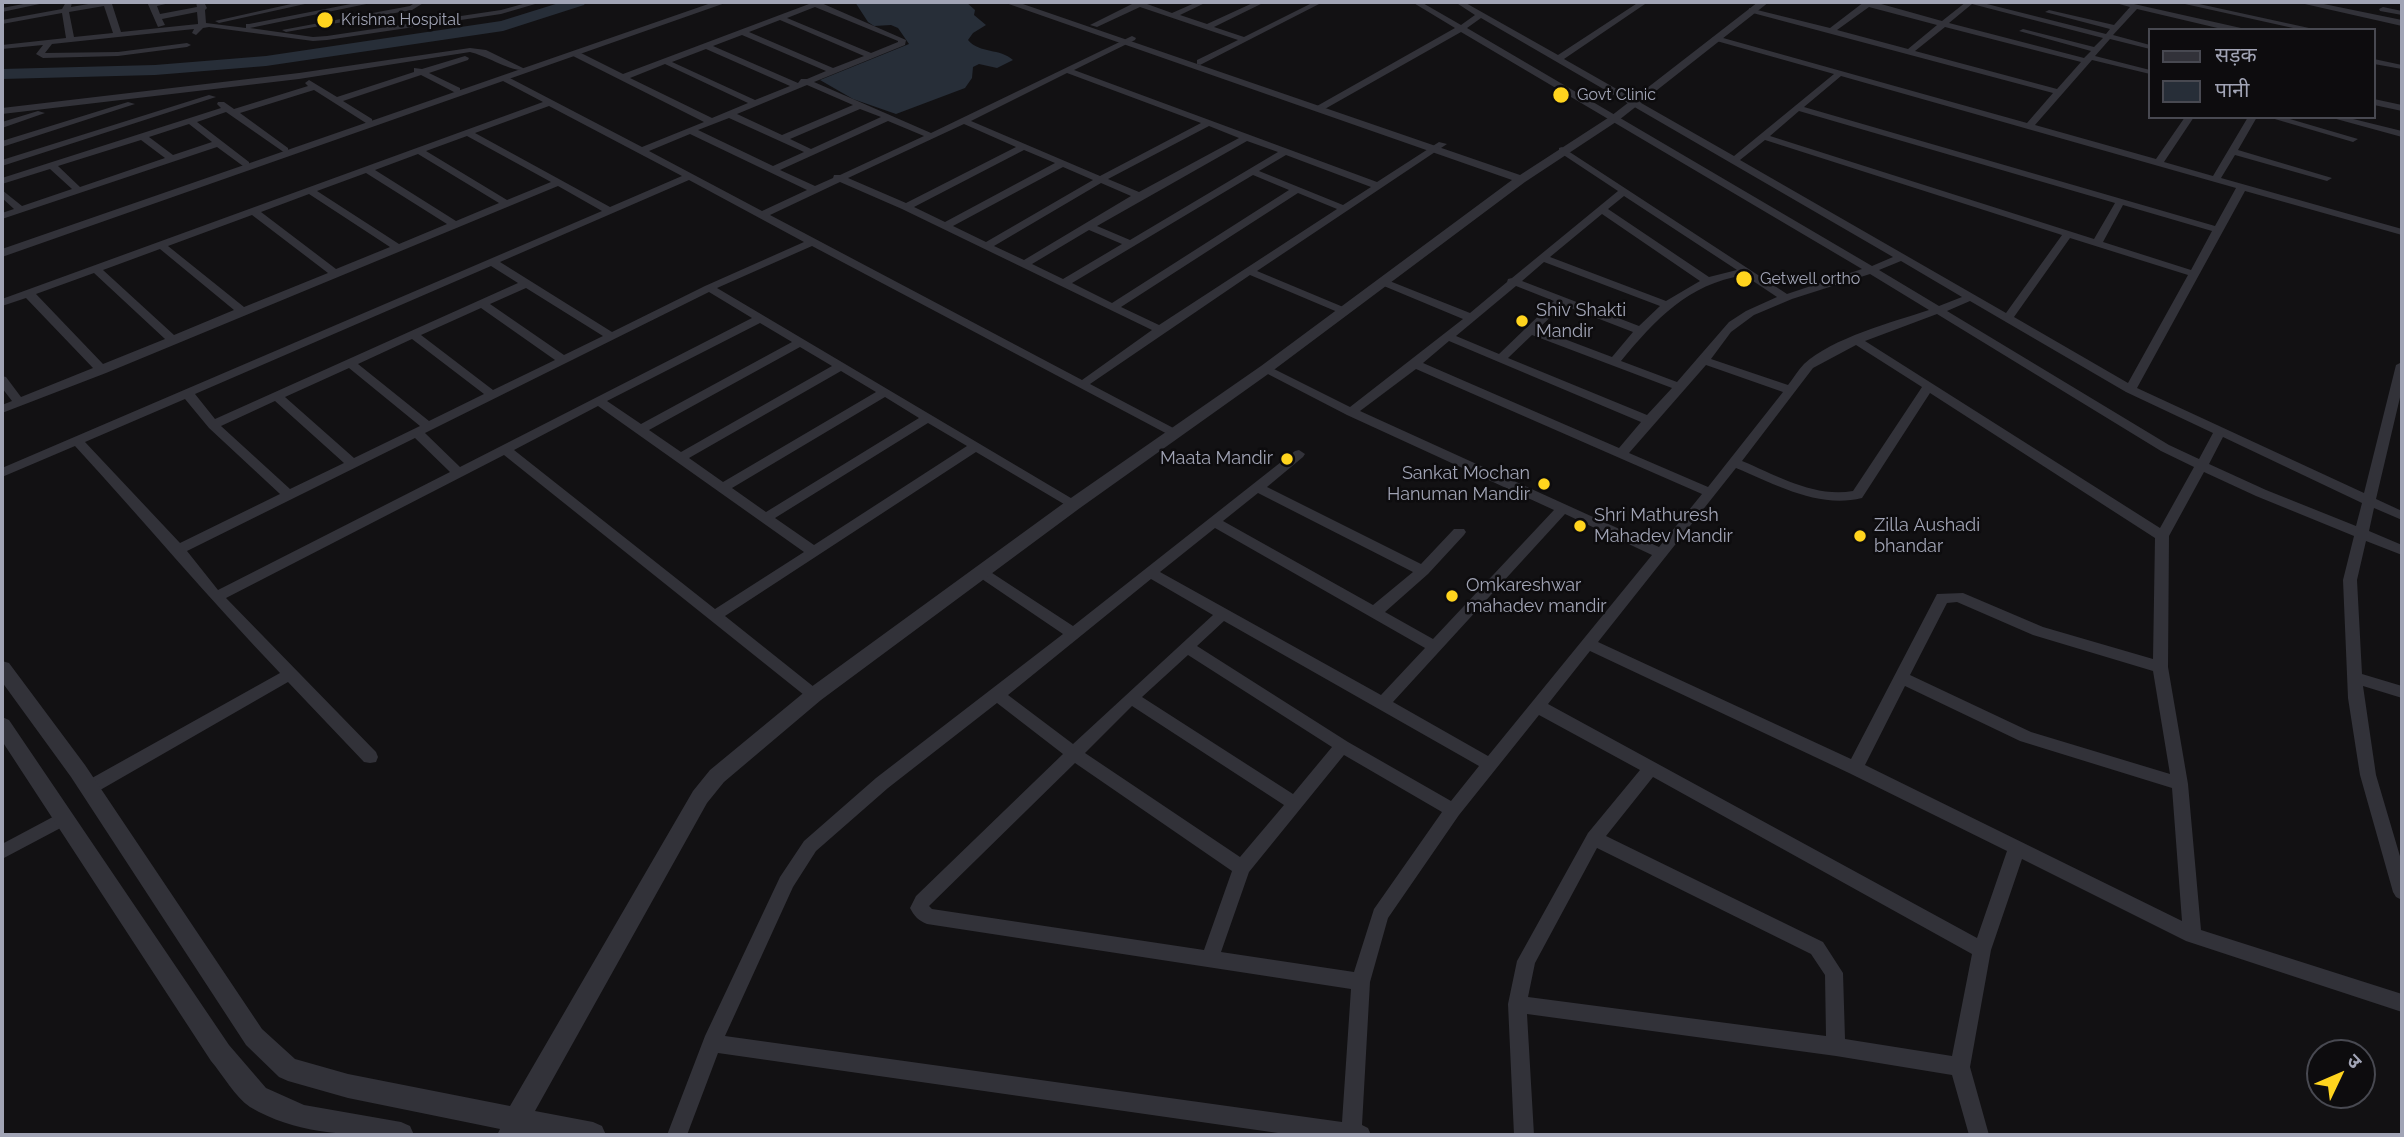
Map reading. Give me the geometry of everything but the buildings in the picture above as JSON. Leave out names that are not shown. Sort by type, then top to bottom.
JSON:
[{"type":"street","points":[[2,10],[45,2]]},
{"type":"street","points":[[2,22],[67,6],[109,2],[118,35]]},
{"type":"street","points":[[162,30],[151,3],[170,2]]},
{"type":"street","points":[[245,2],[251,13]]},
{"type":"street","points":[[49,43],[40,54],[43,56],[185,49],[205,26],[290,4],[310,2]]},
{"type":"street","points":[[240,28],[372,2]]},
{"type":"street","points":[[267,33],[402,10],[417,6],[421,2]]},
{"type":"street","points":[[481,2],[486,15]]},
{"type":"street","points":[[2,47],[205,26],[240,28],[313,39],[486,15],[538,2]]},
{"type":"street","points":[[2,247],[708,2]]},
{"type":"street","points":[[2,253],[723,2]]},
{"type":"street","points":[[1007,2],[1200,62],[1322,106],[1462,28],[1481,14]]},
{"type":"street","points":[[1022,2],[1526,176]]},
{"type":"street","points":[[1173,15],[1203,2]]},
{"type":"street","points":[[1207,27],[1261,2]]},
{"type":"street","points":[[1200,62],[1319,2]]},
{"type":"street","points":[[1416,2],[1615,117],[2111,413],[2165,448],[2262,493],[2361,531],[2402,550]]},
{"type":"street","points":[[1459,2],[2130,389],[2402,516]]},
{"type":"street","points":[[1558,59],[1644,2]]},
{"type":"street","points":[[1909,52],[1941,23],[1970,2],[2148,47]]},
{"type":"street","points":[[2007,2],[2116,28]]},
{"type":"street","points":[[2122,2],[2229,28]]},
{"type":"street","points":[[2179,2],[2305,28]]},
{"type":"street","points":[[2301,2],[2402,23]]},
{"type":"street","points":[[2329,2],[2383,8],[2402,15]]},
{"type":"street","points":[[624,77],[813,3],[903,41],[643,150]]},
{"type":"street","points":[[1094,25],[1142,3],[1243,39]]},
{"type":"street","points":[[1831,31],[1868,3],[2012,42],[2091,56]]},
{"type":"street","points":[[158,17],[201,5],[205,26]]},
{"type":"street","points":[[67,6],[66,25],[71,41]]},
{"type":"street","points":[[513,1127],[700,797],[717,776],[814,695],[1074,504],[1266,369],[1562,150],[1635,103],[1758,6],[1831,31],[2059,92]]},
{"type":"street","points":[[2029,126],[2135,6]]},
{"type":"street","points":[[400,27],[402,10]]},
{"type":"street","points":[[2012,42],[2044,11]]},
{"type":"street","points":[[780,18],[870,55]]},
{"type":"street","points":[[21,19],[23,45]]},
{"type":"street","points":[[2023,31],[2091,56],[2148,71]]},
{"type":"street","points":[[742,32],[832,71]]},
{"type":"street","points":[[1716,38],[2402,232]]},
{"type":"street","points":[[761,215],[837,177],[964,121],[1128,40]]},
{"type":"street","points":[[706,46],[931,136]]},
{"type":"street","points":[[336,100],[364,78],[401,61],[470,50],[483,52],[521,69]]},
{"type":"street","points":[[2,111],[299,76],[364,78],[420,72],[483,52]]},
{"type":"street","points":[[576,54],[712,122]]},
{"type":"street","points":[[401,61],[457,90]]},
{"type":"street","points":[[664,61],[754,103]]},
{"type":"street","points":[[2376,61],[2402,67]]},
{"type":"street","points":[[1068,71],[1378,186]]},
{"type":"street","points":[[1734,161],[1840,73]]},
{"type":"street","points":[[299,76],[369,121]]},
{"type":"street","points":[[506,79],[1175,434]]},
{"type":"street","points":[[2,181],[190,121],[315,88]]},
{"type":"street","points":[[202,89],[285,150]]},
{"type":"street","points":[[6,143],[165,93]]},
{"type":"street","points":[[2,163],[212,97]]},
{"type":"street","points":[[2376,102],[2402,108]]},
{"type":"street","points":[[2,303],[548,103]]},
{"type":"street","points":[[2,125],[65,105]]},
{"type":"street","points":[[783,138],[859,106]]},
{"type":"street","points":[[1798,108],[2219,230]]},
{"type":"street","points":[[729,114],[811,152]]},
{"type":"street","points":[[774,169],[887,118]]},
{"type":"street","points":[[2158,163],[2189,119]]},
{"type":"street","points":[[2216,179],[2252,119]]},
{"type":"street","points":[[2279,119],[2353,139]]},
{"type":"street","points":[[2341,119],[2402,134]]},
{"type":"street","points":[[190,121],[246,164]]},
{"type":"street","points":[[964,121],[1139,196]]},
{"type":"street","points":[[985,247],[1101,179],[1207,124]]},
{"type":"street","points":[[692,131],[813,189]]},
{"type":"street","points":[[467,132],[610,211]]},
{"type":"street","points":[[143,137],[172,159]]},
{"type":"street","points":[[1764,137],[2194,274]]},
{"type":"street","points":[[1023,265],[1139,196],[1245,138]]},
{"type":"street","points":[[79,139],[92,153]]},
{"type":"street","points":[[6,143],[28,155]]},
{"type":"street","points":[[2,216],[219,143]]},
{"type":"street","points":[[1083,384],[1438,146]]},
{"type":"street","points":[[906,207],[1023,147]]},
{"type":"street","points":[[418,150],[507,204]]},
{"type":"street","points":[[1562,150],[1787,299]]},
{"type":"street","points":[[1064,283],[1286,151]]},
{"type":"street","points":[[2232,151],[2327,178]]},
{"type":"street","points":[[945,226],[1063,163]]},
{"type":"street","points":[[51,165],[78,190]]},
{"type":"street","points":[[367,169],[454,224]]},
{"type":"street","points":[[1254,172],[1345,209]]},
{"type":"street","points":[[2,473],[688,177]]},
{"type":"street","points":[[837,177],[906,207],[1160,330]]},
{"type":"street","points":[[2,409],[560,182]]},
{"type":"street","points":[[2130,389],[2242,187]]},
{"type":"street","points":[[309,190],[398,248]]},
{"type":"street","points":[[1111,308],[1296,190]]},
{"type":"street","points":[[1351,412],[1415,364],[1511,281],[1624,191]]},
{"type":"street","points":[[2,193],[21,210]]},
{"type":"street","points":[[2097,243],[2121,201]]},
{"type":"street","points":[[1601,209],[1708,281]]},
{"type":"street","points":[[252,210],[336,274]]},
{"type":"street","points":[[1089,226],[1131,244]]},
{"type":"street","points":[[2007,319],[2068,234]]},
{"type":"street","points":[[178,550],[709,288],[812,242]]},
{"type":"street","points":[[160,244],[242,312]]},
{"type":"street","points":[[1620,455],[1647,420],[1704,360],[1722,332],[1750,313],[1873,271],[1901,257]]},
{"type":"street","points":[[1542,258],[1668,305]]},
{"type":"street","points":[[491,261],[611,336]]},
{"type":"street","points":[[95,268],[173,340]]},
{"type":"street","points":[[1614,362],[1640,331],[1668,305],[1708,281],[1746,271]]},
{"type":"street","points":[[1251,272],[1344,311]]},
{"type":"street","points":[[1511,281],[1640,331]]},
{"type":"street","points":[[1383,282],[1469,317]]},
{"type":"street","points":[[213,425],[527,283]]},
{"type":"street","points":[[709,288],[1074,504]]},
{"type":"street","points":[[28,293],[102,370]]},
{"type":"street","points":[[712,1043],[1355,1135],[1361,982],[1380,915],[1453,810],[1539,707],[1809,366],[1830,351],[1938,312],[1971,297]]},
{"type":"street","points":[[1501,358],[1560,302]]},
{"type":"street","points":[[483,304],[563,360]]},
{"type":"street","points":[[216,597],[760,318]]},
{"type":"street","points":[[1530,330],[1679,387]]},
{"type":"street","points":[[414,335],[494,395]]},
{"type":"street","points":[[1446,336],[1647,420]]},
{"type":"street","points":[[1856,340],[2162,536]]},
{"type":"street","points":[[640,430],[801,342]]},
{"type":"street","points":[[1704,360],[1789,390]]},
{"type":"street","points":[[350,363],[422,429],[459,473]]},
{"type":"street","points":[[1415,364],[1710,493]]},
{"type":"street","points":[[2402,365],[2350,580],[2354,678],[2368,775],[2402,892]]},
{"type":"street","points":[[680,458],[841,366]]},
{"type":"street","points":[[1266,369],[1351,412],[1661,553]]},
{"type":"street","points":[[2,380],[19,402]]},
{"type":"street","points":[[1733,462],[1826,497],[1845,499],[1857,495],[1929,385]]},
{"type":"street","points":[[722,488],[885,392]]},
{"type":"street","points":[[187,393],[213,425],[288,495]]},
{"type":"street","points":[[275,395],[352,463]]},
{"type":"street","points":[[598,401],[814,552]]},
{"type":"street","points":[[766,518],[928,418]]},
{"type":"street","points":[[2192,935],[2180,784],[2160,667],[2162,536],[2220,432]]},
{"type":"street","points":[[76,440],[178,550],[216,597],[370,757]]},
{"type":"street","points":[[715,616],[976,446]]},
{"type":"street","points":[[505,449],[814,695]]},
{"type":"street","points":[[677,1135],[712,1043],[786,883],[810,846],[883,783],[1300,454]]},
{"type":"street","points":[[1259,488],[1423,571]]},
{"type":"street","points":[[1382,704],[1562,509]]},
{"type":"street","points":[[1214,522],[1436,647]]},
{"type":"street","points":[[1376,611],[1423,571],[1459,532]]},
{"type":"street","points":[[981,572],[1072,633]]},
{"type":"street","points":[[1149,572],[1489,764]]},
{"type":"street","points":[[1855,768],[1942,598],[1958,597],[2038,631],[2160,667]]},
{"type":"street","points":[[1223,614],[1131,698],[922,902],[919,908],[927,916],[1361,982]]},
{"type":"street","points":[[1589,644],[1855,768],[2192,935],[2402,1003]]},
{"type":"street","points":[[1188,648],[1342,746],[1453,810]]},
{"type":"street","points":[[2,668],[89,788],[254,1037],[288,1069],[513,1127],[593,1135]]},
{"type":"street","points":[[89,788],[290,674]]},
{"type":"street","points":[[1902,678],[2026,737],[2180,784]]},
{"type":"street","points":[[2354,678],[2402,692]]},
{"type":"street","points":[[997,695],[1075,754],[1242,868]]},
{"type":"street","points":[[1131,698],[1294,803]]},
{"type":"street","points":[[1539,707],[1982,950]]},
{"type":"street","points":[[2,725],[220,1053],[257,1097],[303,1117],[401,1135]]},
{"type":"street","points":[[1210,958],[1242,868],[1342,746]]},
{"type":"street","points":[[1524,1135],[1517,1004],[1526,961],[1594,838],[1650,769]]},
{"type":"street","points":[[2,852],[64,818]]},
{"type":"street","points":[[1594,838],[1817,948],[1834,973],[1836,1047]]},
{"type":"street","points":[[1979,1135],[1960,1067],[1982,950],[2016,850]]},
{"type":"street","points":[[1517,1004],[1836,1047],[1960,1067]]},
{"type":"water","points":[[855,2],[966,2],[975,10],[974,15],[986,25],[973,33],[968,40],[978,47],[1013,60],[997,68],[979,64],[973,67],[972,78],[965,88],[896,114],[853,99],[820,80],[909,44],[898,28],[891,25],[874,26],[868,22]]},
{"type":"waterway","points":[[2,74],[155,70],[266,61],[503,26],[578,2]]},
{"type":"place","name":"Krishna Hospital","points":[[325,20]]},
{"type":"place","name":"Govt Clinic","points":[[1561,95]]},
{"type":"place","name":"Getwell ortho","points":[[1744,279]]},
{"type":"place","name":"Shiv Shakti Mandir","points":[[1522,321]]},
{"type":"place","name":"Maata Mandir","points":[[1287,459]]},
{"type":"place","name":"Sankat Mochan Hanuman Mandir","points":[[1544,484]]},
{"type":"place","name":"Shri Mathuresh Mahadev Mandir","points":[[1580,526]]},
{"type":"place","name":"Zilla Aushadi bhandar","points":[[1860,536]]},
{"type":"place","name":"Omkareshwar mahadev mandir","points":[[1452,596]]}]
